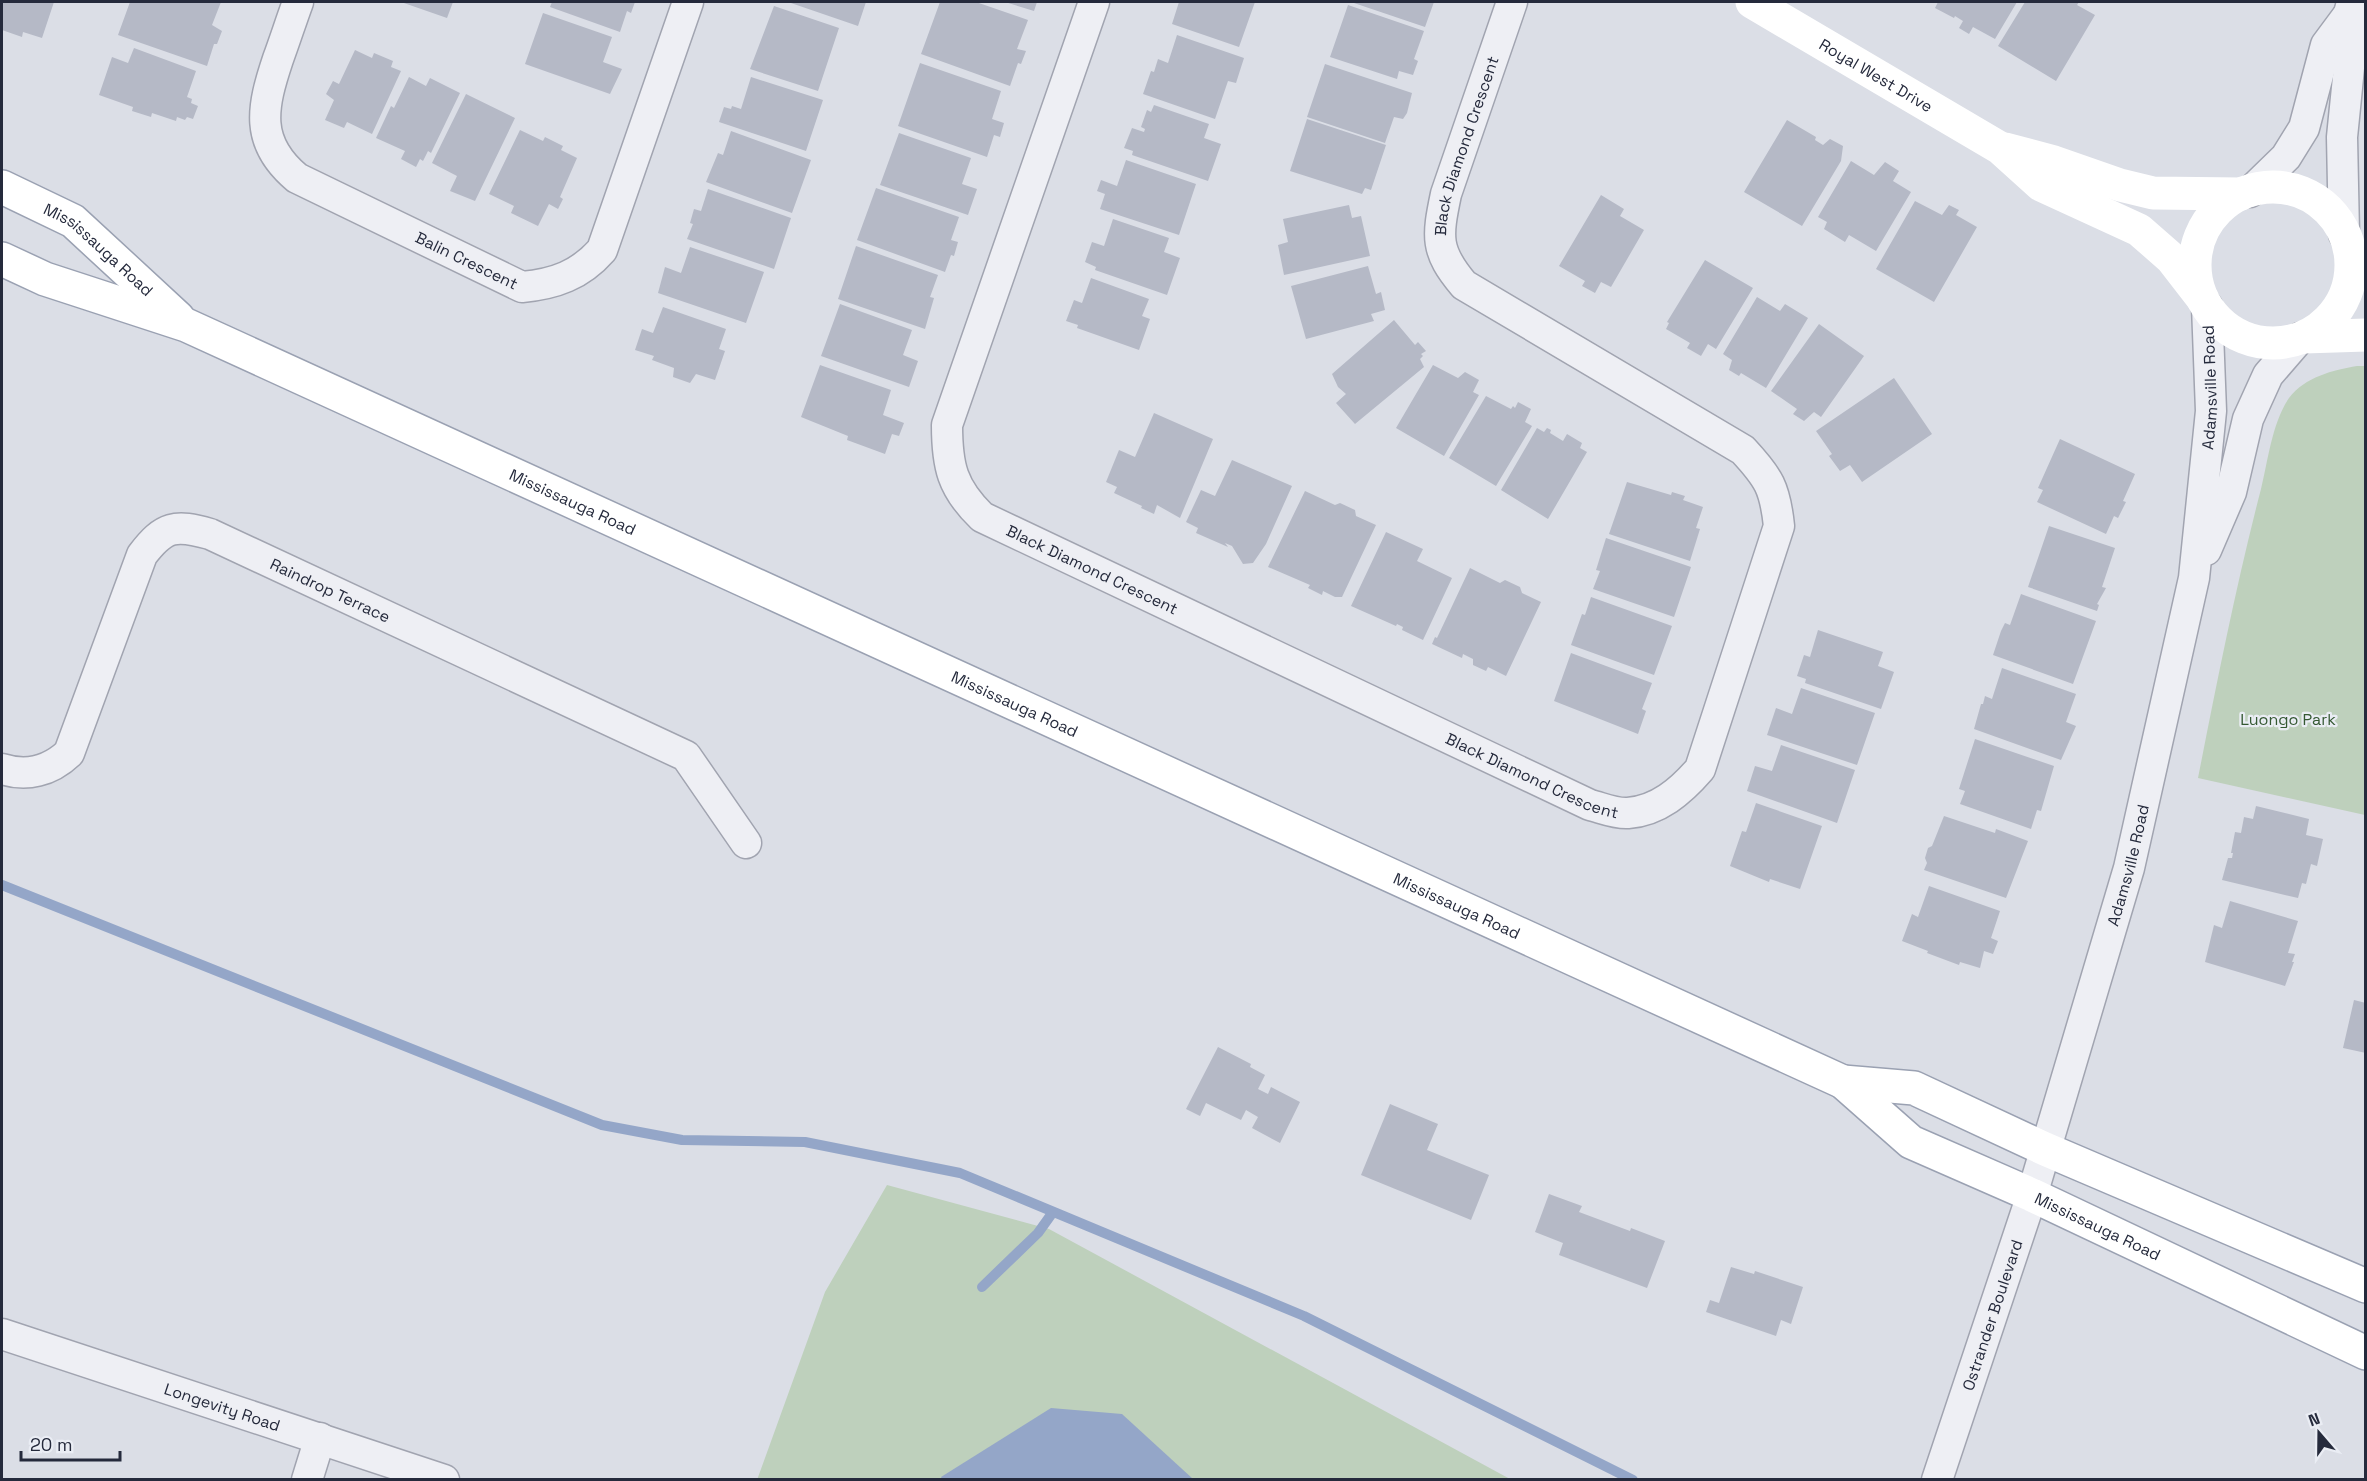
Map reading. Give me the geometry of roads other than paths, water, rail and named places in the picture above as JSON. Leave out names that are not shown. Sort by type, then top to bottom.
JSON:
[{"type":"main road","name":"Royal West Drive","points":[[1752,2],[2000,148],[2041,185],[2139,230],[2171,258],[2204,302]]},
{"type":"main road","name":"Royal West Drive","points":[[2000,148],[2054,162],[2120,185],[2153,193],[2246,193]]},
{"type":"main road","name":"Mississauga Road","points":[[2,188],[73,221],[186,325]]},
{"type":"main road","points":[[2302,338],[2322,326],[2338,310],[2347,290],[2353,248],[2341,226],[2326,208],[2307,195],[2286,188],[2263,188],[2246,193],[2220,207],[2205,227],[2196,250],[2195,274],[2204,302],[2215,318],[2234,333],[2257,342],[2281,343],[2302,338],[2366,335]]},
{"type":"main road","name":"Mississauga Road","points":[[2,259],[45,279],[186,325],[1843,1082],[1911,1142],[2032,1195],[2366,1353]]},
{"type":"main road","name":"Mississauga Road","points":[[1843,1082],[1914,1088],[2045,1149],[2366,1286]]},
{"type":"street","name":"Balin Crescent","points":[[298,2],[267,90],[263,115],[267,136],[274,153],[284,167],[297,178],[522,286],[546,285],[567,278],[583,268],[602,250],[688,2]]},
{"type":"street","name":"Black Diamond Crescent","points":[[1094,2],[947,425],[947,454],[954,478],[965,501],[982,517],[1590,805],[1627,813],[1656,806],[1682,790],[1700,769],[1779,526],[1776,499],[1765,473],[1743,450],[1464,285],[1447,265],[1440,243],[1440,220],[1446,194],[1512,2]]},
{"type":"street","points":[[2246,193],[2286,157],[2304,128],[2326,45],[2350,8]]},
{"type":"street","points":[[2350,8],[2351,48],[2342,137],[2353,248]]},
{"type":"street","name":"Adamsville Road","points":[[2045,1149],[2129,868],[2194,578],[2211,411],[2204,302]]},
{"type":"street","name":"Adamsville Road","points":[[2194,578],[2230,492],[2248,419],[2268,375],[2302,338]]},
{"type":"street","name":"Raindrop Terrace","points":[[2,769],[28,772],[44,770],[57,764],[69,753],[142,555],[156,536],[174,529],[193,529],[210,534],[686,756],[746,843]]},
{"type":"street","name":"Ostrander Boulevard","points":[[1937,1479],[2032,1195],[2045,1149]]},
{"type":"street","name":"Longevity Road","points":[[2,1334],[444,1479]]},
{"type":"street","points":[[307,1479],[320,1438]]},
{"type":"water","points":[[1051,1408],[1122,1414],[1193,1479],[942,1479],[941,1477]]},
{"type":"waterway","points":[[2,885],[602,1125],[682,1140],[805,1142],[960,1173],[1304,1316],[1633,1480]]},
{"type":"waterway","points":[[982,1287],[1038,1233],[1053,1212]]},
{"type":"park label","name":"Luongo Park","points":[[2288,719]]}]
